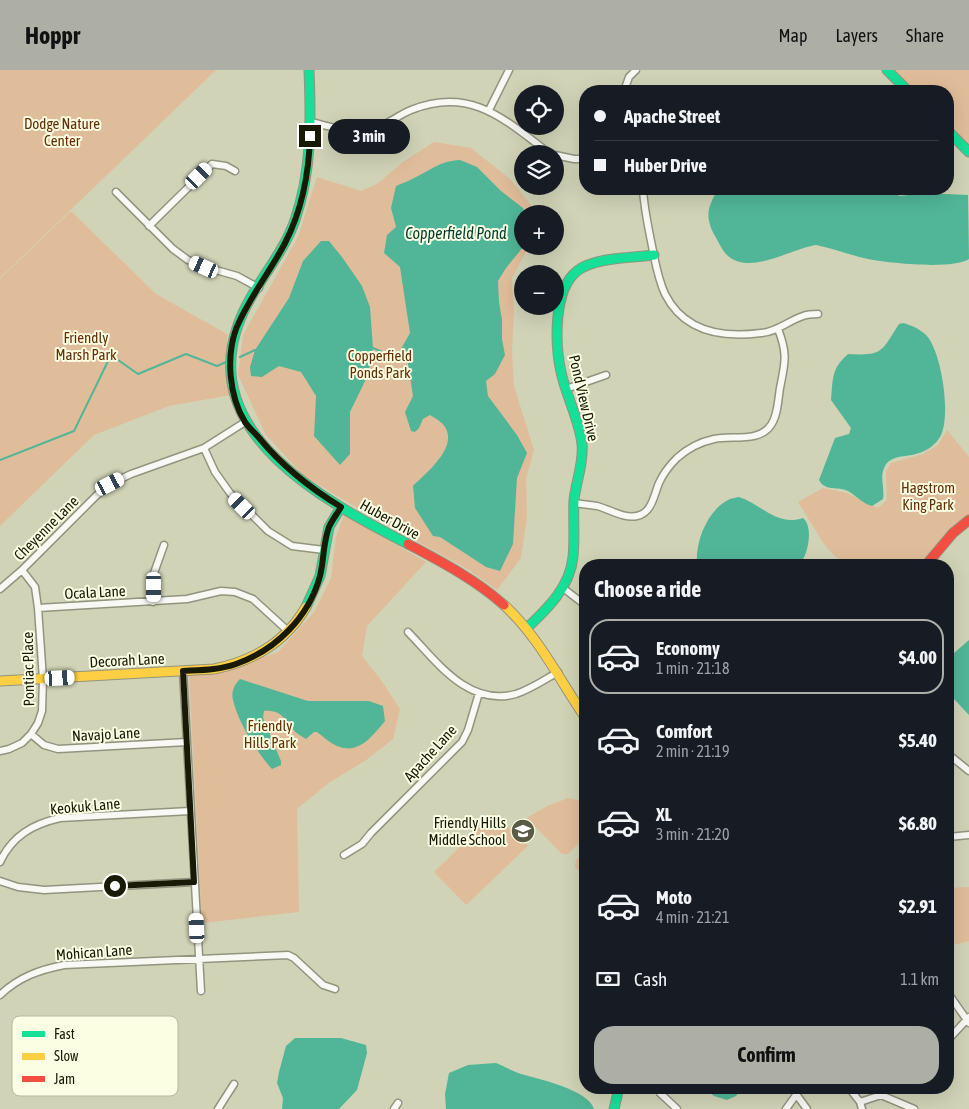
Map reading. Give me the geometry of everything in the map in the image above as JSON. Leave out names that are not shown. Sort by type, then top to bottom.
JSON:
[{"type":"street","name":"Huber Drive","points":[[309,70],[311,122],[309,164],[300,206],[286,242],[239,323],[231,351],[231,374],[235,399],[245,422],[290,472],[315,492],[466,576],[500,601],[527,628],[542,648],[579,707]]},
{"type":"street","points":[[488,110],[509,70]]},
{"type":"street","points":[[626,85],[629,77],[636,70]]},
{"type":"street","points":[[887,70],[902,85]]},
{"type":"street","points":[[311,122],[355,131],[366,131],[381,127],[410,110],[433,103],[461,102],[488,110],[505,119],[539,145]]},
{"type":"street","points":[[954,137],[969,152]]},
{"type":"street","points":[[564,156],[579,159]]},
{"type":"street","points":[[149,226],[212,164],[226,166],[234,171]]},
{"type":"street","points":[[116,192],[173,249],[188,260],[204,267],[237,276],[259,288]]},
{"type":"street","points":[[644,195],[644,208],[654,255],[666,295],[677,311],[693,324],[710,332],[730,335],[763,333],[778,329],[804,315],[818,314]]},
{"type":"street","name":"Pond View Drive","points":[[527,628],[550,607],[563,588],[569,575],[573,558],[574,503],[582,466],[582,446],[579,426],[560,370],[560,302],[567,282],[577,271],[591,263],[654,255]]},
{"type":"street","points":[[574,503],[598,506],[626,516],[635,517],[642,515],[650,506],[666,470],[687,450],[700,443],[714,439],[757,436],[764,432],[771,426],[775,417],[786,360],[784,345],[778,329]]},
{"type":"street","points":[[566,389],[606,375]]},
{"type":"street","name":"Cheyenne Lane","points":[[0,589],[110,484],[131,474],[204,448],[245,422]]},
{"type":"street","points":[[204,448],[215,472],[230,493],[268,531],[292,546],[324,550]]},
{"type":"street","name":"Decorah Lane","points":[[0,681],[214,669],[236,664],[258,654],[279,640],[296,623],[311,600],[320,577],[329,528],[341,507]]},
{"type":"street","points":[[931,559],[953,533],[969,520]]},
{"type":"street","points":[[153,602],[154,573],[164,545]]},
{"type":"street","name":"Pontiac Place","points":[[0,751],[10,749],[22,743],[38,723],[42,711],[38,608],[35,587],[22,570]]},
{"type":"street","points":[[563,588],[579,600]]},
{"type":"street","name":"Ocala Lane","points":[[38,608],[187,600],[221,591],[235,592],[253,599],[288,631]]},
{"type":"street","points":[[408,632],[455,680],[466,688],[479,693],[497,696],[515,694],[558,672]]},
{"type":"street","points":[[183,671],[201,991]]},
{"type":"street","name":"Apache Lane","points":[[344,855],[362,844],[462,742],[468,730],[479,693]]},
{"type":"street","name":"Navajo Lane","points":[[31,734],[44,745],[58,749],[187,742]]},
{"type":"street","points":[[954,759],[969,771]]},
{"type":"street","name":"Keokuk Lane","points":[[0,862],[12,843],[25,830],[42,822],[60,818],[190,812]]},
{"type":"street","points":[[954,836],[969,835]]},
{"type":"street","points":[[0,881],[18,887],[44,890],[194,882]]},
{"type":"street","name":"Mohican Lane","points":[[0,995],[10,985],[28,975],[64,965],[288,955],[294,958],[323,985],[335,989]]},
{"type":"street","points":[[954,1001],[968,1020],[954,1034]]},
{"type":"street","points":[[218,1109],[234,1084]]},
{"type":"street","points":[[614,1109],[618,1094]]},
{"type":"street","points":[[661,1094],[677,1109]]},
{"type":"street","points":[[786,1109],[796,1094],[807,1109]]},
{"type":"street","points":[[854,1094],[860,1102],[862,1109]]},
{"type":"street","points":[[860,1102],[881,1095],[914,1109]]},
{"type":"green space","name":"Dodge Nature Center","points":[[0,70],[216,70],[0,278]]},
{"type":"green space","points":[[893,70],[969,70],[969,147],[954,131],[954,85],[908,85]]},
{"type":"green space","name":"Copperfield Ponds Park","points":[[434,142],[471,148],[510,179],[514,184],[514,195],[523,195],[531,205],[514,205],[514,255],[524,255],[519,265],[514,265],[512,278],[514,312],[512,352],[514,386],[534,450],[526,479],[527,516],[521,558],[497,590],[469,570],[362,511],[303,475],[266,435],[238,375],[243,335],[298,237],[317,177],[361,191],[377,184],[403,162]]},
{"type":"green space","name":"Friendly Marsh Park","points":[[71,211],[156,294],[227,334],[231,395],[169,406],[94,435],[0,526],[0,279]]},
{"type":"green space","name":"Hagstrom King Park","points":[[947,430],[969,457],[969,516],[952,530],[925,559],[838,559],[826,547],[798,502],[823,488],[847,493],[878,508],[887,500],[886,471],[891,463],[923,454],[938,445]]},
{"type":"green space","name":"Friendly Hills Park","points":[[344,515],[426,562],[367,626],[362,656],[400,709],[393,739],[365,761],[330,782],[297,809],[299,912],[202,923],[189,675],[219,672],[278,652],[315,611],[331,578],[336,537]]},
{"type":"green space","points":[[568,798],[579,801],[579,843],[568,854],[562,854],[527,818],[547,806]]},
{"type":"green space","points":[[494,813],[528,846],[466,905],[434,872]]},
{"type":"green space","points":[[579,857],[579,871],[575,867],[576,860]]},
{"type":"green space","points":[[969,887],[969,941],[954,945],[954,888]]},
{"type":"water","name":"Copperfield Pond","points":[[460,160],[477,167],[501,191],[519,205],[514,205],[514,255],[517,255],[498,281],[505,355],[495,374],[486,381],[488,396],[517,435],[527,453],[517,478],[513,544],[500,571],[486,567],[440,537],[433,536],[415,508],[413,486],[439,459],[447,443],[448,435],[444,425],[430,415],[423,419],[415,432],[411,431],[405,412],[413,396],[407,358],[396,358],[410,333],[400,267],[384,253],[387,235],[396,227],[391,208],[396,186],[443,163]]},
{"type":"water","points":[[715,195],[968,195],[969,259],[949,264],[905,264],[868,259],[816,245],[769,260],[745,263],[734,260],[725,253],[715,236],[708,217]]},
{"type":"water","points":[[321,241],[329,241],[342,257],[362,286],[370,307],[373,348],[368,375],[350,412],[350,454],[340,465],[314,436],[316,396],[301,372],[279,366],[262,377],[251,376],[250,367],[255,350],[289,298],[303,261]]},
{"type":"water","points":[[903,323],[921,331],[932,343],[944,387],[945,419],[938,440],[931,447],[925,451],[895,458],[888,462],[882,474],[883,499],[872,506],[848,491],[825,486],[819,480],[835,438],[849,434],[851,428],[831,400],[833,380],[838,365],[848,354],[875,353],[884,346],[899,324]]},
{"type":"water","points":[[739,497],[747,500],[769,514],[785,520],[803,518],[809,534],[807,549],[803,559],[697,559],[700,537],[708,519],[729,499]]},
{"type":"water","points":[[969,640],[969,715],[954,699],[954,653]]},
{"type":"water","points":[[240,679],[308,701],[369,701],[383,706],[385,721],[366,742],[354,748],[347,748],[334,745],[317,732],[314,732],[306,739],[296,732],[285,718],[278,713],[264,711],[263,718],[281,761],[281,765],[272,769],[260,755],[235,709],[232,697],[233,691]]},
{"type":"water","points":[[295,1038],[341,1038],[366,1045],[367,1053],[357,1090],[339,1109],[282,1109],[283,1098],[277,1083],[279,1072],[286,1046]]},
{"type":"water","points":[[496,1063],[521,1074],[551,1082],[573,1091],[590,1102],[594,1109],[446,1109],[445,1094],[449,1073],[468,1065]]},
{"type":"water","points":[[712,1094],[738,1094],[727,1100]]},
{"type":"waterway","points":[[373,348],[387,354]]},
{"type":"waterway","points":[[240,357],[255,350]]},
{"type":"waterway","points":[[0,460],[74,431],[111,355],[138,374],[186,354],[217,366],[226,362]]},
{"type":"traffic: fast","points":[[309,70],[309,145],[301,202],[289,234],[251,298],[238,325],[231,365],[237,400],[253,432],[278,461],[309,486],[342,508],[408,544]]},
{"type":"traffic: fast","points":[[887,70],[902,85]]},
{"type":"traffic: fast","points":[[954,137],[969,152]]},
{"type":"traffic: fast","points":[[527,628],[543,613],[563,587],[568,578],[573,557],[574,500],[581,465],[582,444],[563,381],[559,360],[558,318],[564,291],[569,280],[577,271],[585,266],[603,261],[654,255]]},
{"type":"traffic: fast","points":[[306,607],[320,576],[329,527],[341,507]]},
{"type":"traffic: fast","points":[[614,1109],[618,1094]]},
{"type":"traffic: slow","points":[[504,605],[538,644],[579,707]]},
{"type":"traffic: slow","points":[[0,681],[214,669],[242,661],[267,648],[289,630],[306,607]]},
{"type":"traffic: jam","points":[[931,559],[953,533],[969,520]]},
{"type":"traffic: jam","points":[[408,544],[470,579],[504,605]]},
{"type":"place","name":"Friendly Hills Middle School","points":[[523,831]]},
{"type":"route","points":[[115,886],[194,882],[183,671],[214,669],[236,664],[258,654],[279,640],[296,623],[311,600],[320,577],[329,528],[341,507],[315,492],[290,472],[245,422],[235,399],[231,374],[231,351],[236,331],[243,314],[286,242],[300,206],[309,164],[310,136]]}]
